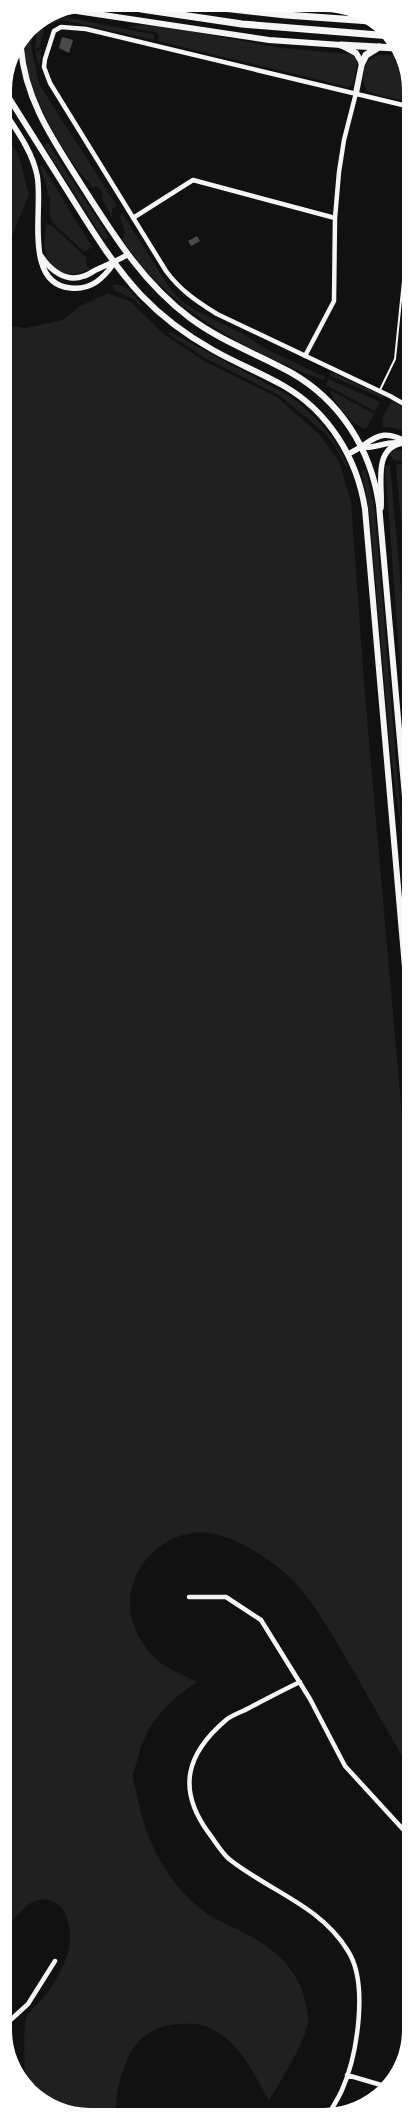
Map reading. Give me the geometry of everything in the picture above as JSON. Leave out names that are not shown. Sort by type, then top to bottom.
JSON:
[{"type":"main road","points":[[86,12],[269,40],[389,48]]},
{"type":"main road","points":[[163,12],[250,24],[380,35]]},
{"type":"main road","points":[[259,12],[357,20]]},
{"type":"main road","points":[[341,45],[356,53],[362,63]]},
{"type":"main road","points":[[356,93],[362,63],[366,55],[380,47]]},
{"type":"main road","points":[[22,55],[25,77],[38,114],[127,255],[161,294],[196,322],[225,340],[290,372],[320,393],[345,420],[362,447],[372,471],[380,513],[402,762]]},
{"type":"main road","points":[[13,104],[114,263],[142,296],[181,330],[212,350],[275,381],[302,399],[325,420],[348,454],[358,478],[364,509],[402,927]]},
{"type":"street","points":[[402,105],[156,44],[72,27],[61,27],[54,30],[45,59],[46,76],[65,112],[173,280],[192,299],[217,314],[402,404]]},
{"type":"street","points":[[305,356],[334,301],[336,218],[341,156],[356,93]]},
{"type":"street","points":[[13,125],[27,148],[37,174],[39,193],[39,252],[42,268],[57,284],[66,288],[76,289],[92,285],[104,278],[114,263]]},
{"type":"street","points":[[133,218],[193,180],[336,218]]},
{"type":"street","points":[[39,252],[52,269],[68,278],[84,277],[127,255]]},
{"type":"street","points":[[348,454],[362,447],[371,438],[384,435],[402,439]]},
{"type":"street","points":[[362,447],[373,447],[390,442],[402,443]]},
{"type":"street","points":[[380,513],[381,462],[390,448],[402,443]]},
{"type":"street","points":[[189,1598],[226,1597],[261,1620],[300,1682],[344,1766],[402,1828]]},
{"type":"street","points":[[300,1682],[227,1719],[206,1740],[196,1753],[192,1768],[191,1800],[197,1817],[229,1858],[324,1921],[349,1951],[359,1978],[361,1996],[356,2039],[347,2075],[342,2091],[332,2108]]},
{"type":"street","points":[[13,2018],[28,2004],[55,1961]]},
{"type":"street","points":[[347,2075],[381,2084]]},
{"type":"lane","points":[[379,392],[395,359],[402,290]]},
{"type":"shaded area","points":[[65,17],[155,35],[154,40],[62,20],[51,24]]},
{"type":"shaded area","points":[[151,24],[281,48],[351,54],[358,60],[353,84],[348,87],[158,41],[159,36],[155,32],[128,27]]},
{"type":"shaded area","points":[[43,29],[40,46],[36,50],[37,34]]},
{"type":"shaded area","points":[[32,40],[31,45],[39,84],[117,206],[112,209],[112,217],[118,229],[101,196],[103,194],[98,187],[92,187],[77,169],[48,121],[38,102],[26,63],[25,49]]},
{"type":"shaded area","points":[[42,48],[39,66],[36,50],[38,52]]},
{"type":"shaded area","points":[[377,55],[393,55],[402,80],[402,101],[369,92],[366,88],[363,77],[364,71],[372,57]]},
{"type":"shaded area","points":[[48,143],[109,237],[104,240],[44,146]]},
{"type":"shaded area","points":[[13,146],[19,156],[29,195],[13,233]]},
{"type":"shaded area","points":[[42,165],[92,247],[86,251],[83,251],[52,222],[50,218],[50,196],[48,196],[40,166]]},
{"type":"shaded area","points":[[122,213],[169,287],[181,301],[243,334],[266,349],[325,377],[324,380],[301,372],[246,346],[199,317],[178,301],[157,282],[122,239],[125,232],[120,217]]},
{"type":"shaded area","points":[[46,225],[51,225],[86,257],[86,264],[90,269],[76,274],[68,274],[56,269],[51,264],[45,249]]},
{"type":"shaded area","points":[[112,285],[123,286],[127,289],[135,296],[144,309],[133,299],[114,290]]},
{"type":"shaded area","points":[[108,293],[131,302],[165,335],[204,361],[277,397],[321,436],[339,461],[351,502],[365,695],[402,1116],[402,1756],[348,1662],[308,1598],[284,1572],[253,1550],[216,1534],[204,1532],[179,1536],[156,1549],[147,1558],[134,1581],[130,1607],[135,1629],[147,1649],[161,1663],[197,1682],[175,1698],[158,1716],[146,1736],[134,1771],[134,1783],[145,1826],[151,1841],[166,1869],[185,1895],[219,1921],[243,1932],[273,1951],[290,1968],[305,2000],[308,2018],[306,2032],[297,2052],[269,2101],[246,2061],[232,2043],[224,2036],[202,2025],[170,2025],[151,2032],[142,2038],[130,2053],[126,2063],[119,2086],[116,2108],[75,2107],[61,2103],[35,2086],[25,2073],[25,2021],[31,2010],[45,1996],[58,1975],[67,1956],[70,1927],[63,1910],[57,1903],[48,1900],[33,1902],[24,1908],[13,1920],[13,326],[25,328],[63,320],[80,306]]},
{"type":"shaded area","points":[[170,332],[298,402],[323,426],[337,445],[348,466],[346,467],[335,446],[325,433],[279,395],[205,358],[169,334]]},
{"type":"shaded area","points":[[331,372],[383,396],[382,398],[329,375]]},
{"type":"shaded area","points":[[328,379],[380,402],[375,411],[326,385]]},
{"type":"shaded area","points":[[330,390],[374,414],[366,429],[349,419]]},
{"type":"shaded area","points":[[392,401],[402,407],[402,431],[395,428],[382,427],[383,416]]},
{"type":"shaded area","points":[[395,449],[402,450],[402,461],[394,460],[389,454]]},
{"type":"shaded area","points":[[398,464],[402,464],[402,531],[396,467]]},
{"type":"shaded area","points":[[390,465],[402,598],[402,689],[385,466]]},
{"type":"shaded area","points":[[366,470],[375,513],[402,837],[391,755],[370,518],[361,472]]},
{"type":"building","points":[[62,37],[73,40],[69,53],[59,48]]},
{"type":"building","points":[[197,236],[200,241],[191,246],[188,241]]}]
